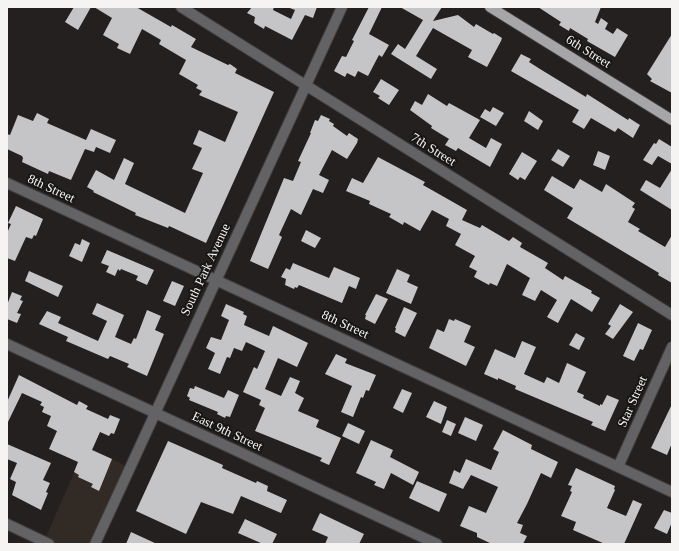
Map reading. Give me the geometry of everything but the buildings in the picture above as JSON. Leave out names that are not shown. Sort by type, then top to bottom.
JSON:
[{"type":"main road","name":"6th Street","points":[[490,7],[672,120]]},
{"type":"street","name":"7th Street","points":[[181,7],[672,315]]},
{"type":"street","name":"South Park Avenue","points":[[95,544],[342,7]]},
{"type":"street","name":"8th Street","points":[[7,183],[672,492]]},
{"type":"street","name":"East 9th Street","points":[[7,344],[437,544]]},
{"type":"street","name":"Star Street","points":[[618,466],[672,347]]},
{"type":"street","points":[[7,524],[49,544]]},
{"type":"shaded area","points":[[86,446],[130,468],[95,544],[49,544],[44,541]]}]
